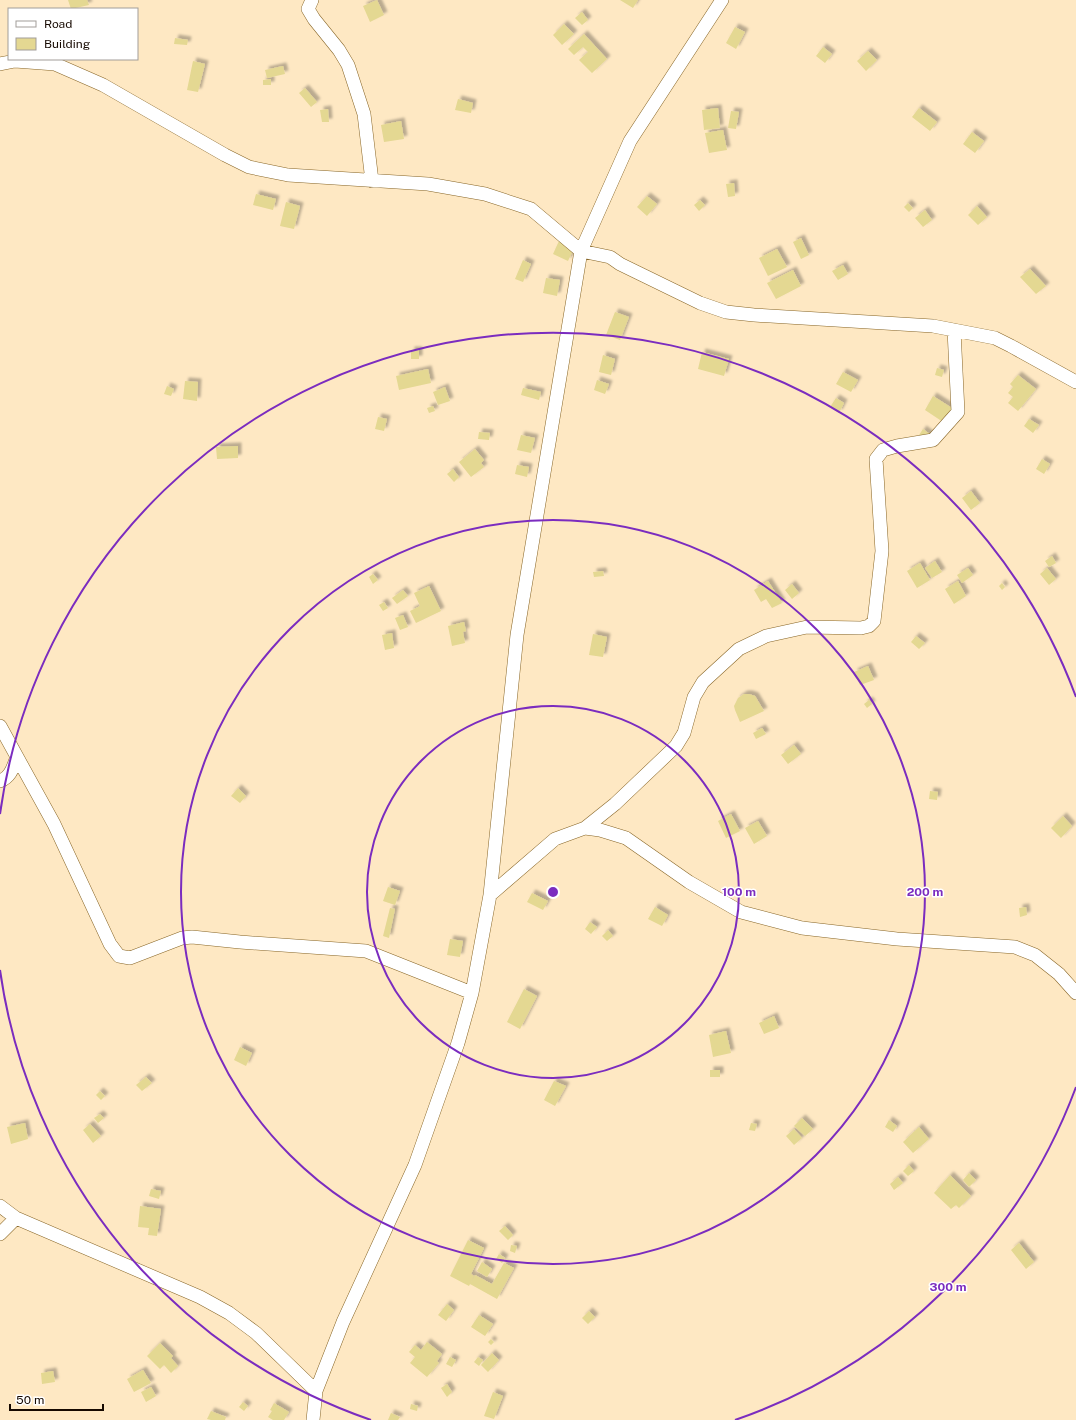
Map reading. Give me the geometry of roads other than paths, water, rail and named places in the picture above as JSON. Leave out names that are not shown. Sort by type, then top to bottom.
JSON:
[{"type":"street","points":[[312,0],[308,9],[314,20],[339,50],[348,65],[364,114],[372,180]]},
{"type":"street","points":[[313,1420],[316,1391],[343,1322],[415,1165],[458,1043],[472,993],[490,895],[517,635],[581,251],[630,141],[722,0]]},
{"type":"street","points":[[0,64],[15,61],[55,64],[103,85],[225,155],[249,167],[288,175],[428,184],[485,194],[531,209],[581,251],[610,257],[620,264],[700,303],[726,312],[933,326],[995,338],[1076,382]]},
{"type":"street","points":[[490,895],[555,839],[585,828],[615,804],[676,746],[684,733],[694,697],[703,682],[740,649],[766,636],[807,627],[861,628],[869,626],[874,621],[882,550],[876,459],[883,450],[896,446],[933,440],[958,412],[954,330]]},
{"type":"street","points":[[0,726],[54,824],[110,944],[119,956],[130,958],[182,938],[192,937],[366,951],[472,993]]},
{"type":"street","points":[[0,781],[9,776],[13,770],[17,757]]},
{"type":"street","points":[[585,828],[600,830],[626,838],[689,882],[741,912],[802,928],[897,939],[1015,947],[1035,955],[1059,974],[1076,993]]},
{"type":"street","points":[[0,1206],[16,1218],[200,1297],[229,1313],[256,1333],[316,1391]]},
{"type":"street","points":[[0,1234],[16,1218]]}]
